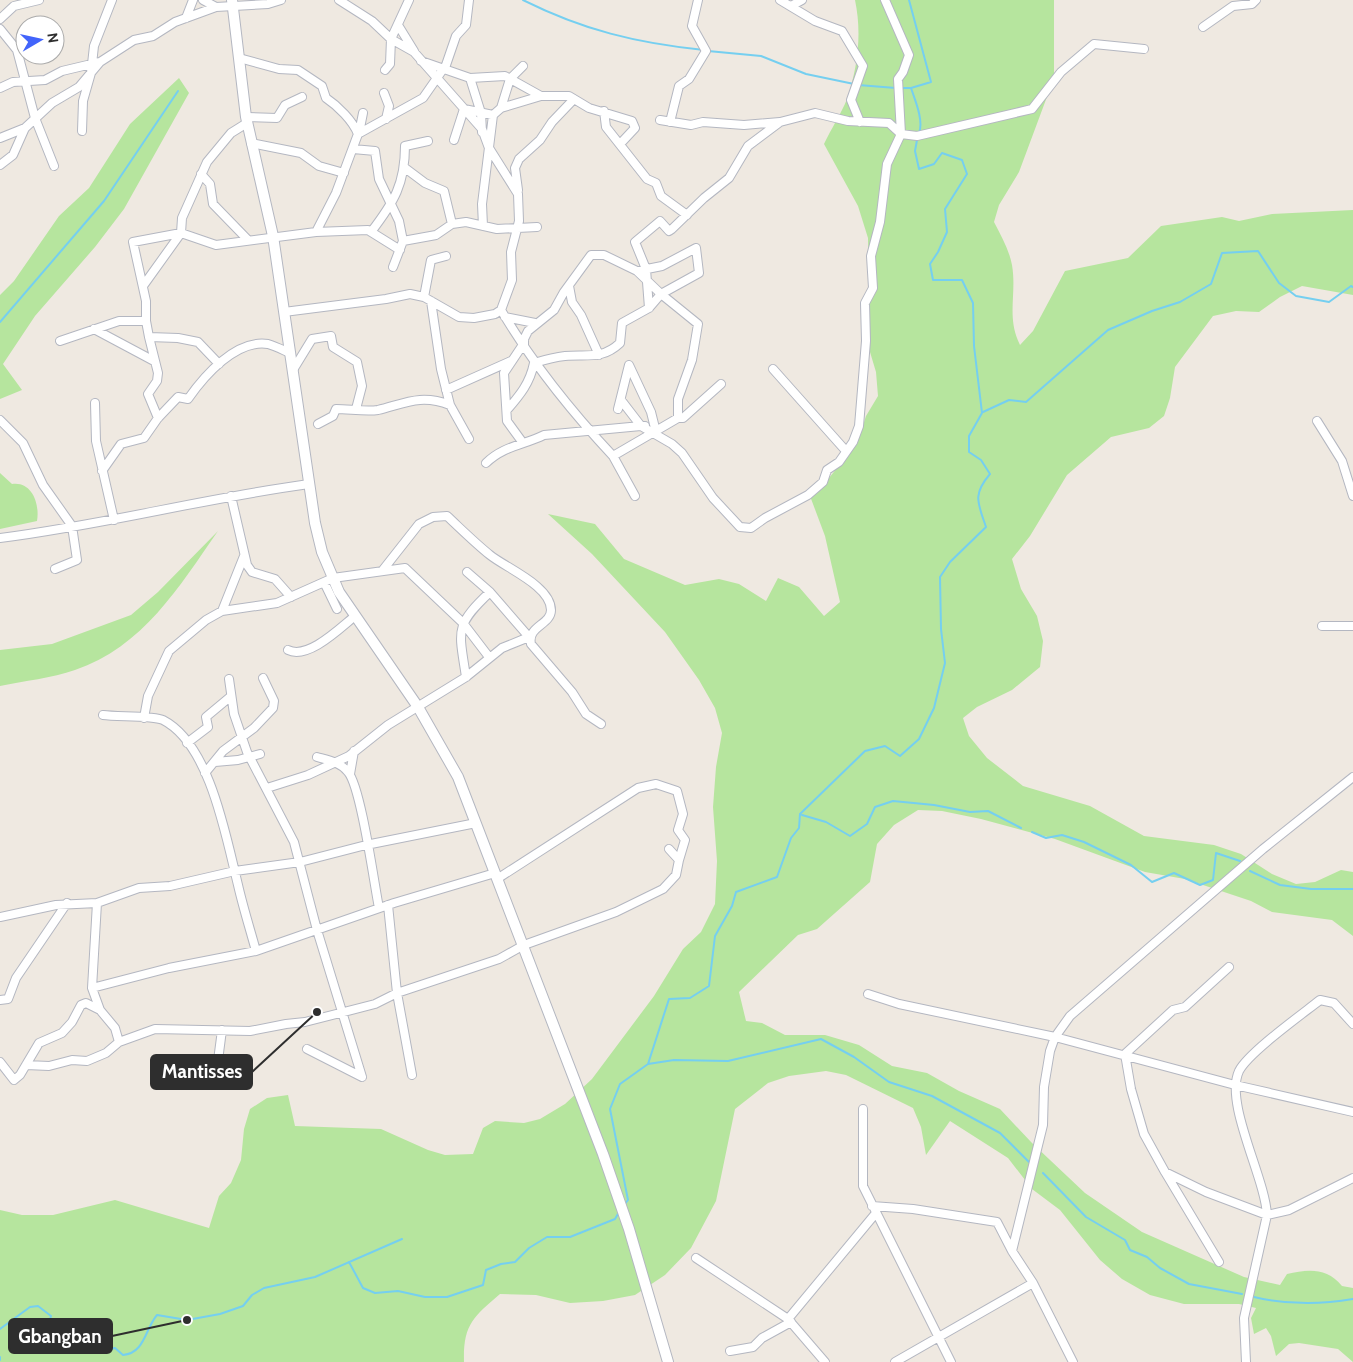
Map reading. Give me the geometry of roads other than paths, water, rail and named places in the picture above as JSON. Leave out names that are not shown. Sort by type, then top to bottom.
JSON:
[{"type":"street","points":[[0,20],[14,6],[39,0]]},
{"type":"street","points":[[82,131],[83,102],[91,73],[96,63],[94,46],[112,0]]},
{"type":"street","points":[[186,18],[193,0]]},
{"type":"street","points":[[203,0],[216,7]]},
{"type":"street","points":[[0,88],[13,82],[45,80],[62,71],[96,63],[134,40],[153,36],[175,22],[216,7],[233,3],[268,4],[281,0]]},
{"type":"street","points":[[339,0],[372,21],[391,39],[414,52]]},
{"type":"street","points":[[385,70],[390,64],[391,39],[408,4],[402,0]]},
{"type":"street","points":[[358,134],[423,98],[444,69],[456,36],[466,25],[469,0]]},
{"type":"street","points":[[670,122],[678,86],[689,79],[706,51],[692,26],[698,0]]},
{"type":"street","points":[[780,0],[815,21],[842,31],[863,66],[851,100],[860,122]]},
{"type":"street","points":[[790,6],[802,0]]},
{"type":"street","points":[[486,463],[504,449],[532,442],[544,435],[641,426],[654,430],[682,453],[713,498],[740,527],[751,528],[765,518],[808,495],[823,482],[826,470],[839,462],[853,442],[859,426],[866,341],[865,303],[873,288],[871,256],[880,222],[885,172],[901,134],[898,79],[909,56],[885,0]]},
{"type":"street","points":[[1203,27],[1233,6],[1252,4],[1256,0]]},
{"type":"street","points":[[233,3],[246,120],[273,236],[315,523],[328,580],[337,609]]},
{"type":"street","points":[[398,25],[421,61],[482,132],[489,148],[518,194]]},
{"type":"street","points":[[0,28],[17,50],[35,118],[54,166]]},
{"type":"street","points":[[660,120],[691,125],[703,122],[744,124],[780,122],[815,113],[860,122],[889,123],[901,134],[917,136],[1032,108],[1061,72],[1094,44],[1144,49]]},
{"type":"street","points":[[239,58],[278,69],[298,70],[322,86],[326,98],[356,127],[358,134]]},
{"type":"street","points":[[421,61],[470,78],[505,76],[541,96]]},
{"type":"street","points":[[501,108],[510,79],[523,66]]},
{"type":"street","points":[[0,165],[13,155],[25,128],[52,103],[79,88],[91,73]]},
{"type":"street","points":[[470,78],[481,113],[482,132]]},
{"type":"street","points":[[384,93],[389,106],[386,119]]},
{"type":"street","points":[[483,226],[482,204],[493,115],[501,108],[541,96],[569,96],[589,108],[632,121],[635,128],[620,144]]},
{"type":"street","points":[[143,286],[181,233],[182,218],[201,174],[207,162],[231,132],[246,120],[277,118],[285,105],[302,97]]},
{"type":"street","points":[[574,99],[552,122],[540,140],[519,159],[515,168],[519,221],[511,252],[512,280],[503,313],[523,348],[559,397],[613,456],[635,496]]},
{"type":"street","points":[[464,109],[493,115]]},
{"type":"street","points":[[454,140],[464,109]]},
{"type":"street","points":[[604,111],[606,127],[647,179],[656,183],[661,196],[687,215]]},
{"type":"street","points":[[316,232],[344,173],[358,134],[363,113]]},
{"type":"street","points":[[649,308],[646,269],[635,242],[660,221],[669,230],[729,178],[748,146],[780,122]]},
{"type":"street","points":[[0,138],[25,128]]},
{"type":"street","points":[[371,232],[392,205],[405,168],[406,146],[428,142]]},
{"type":"street","points":[[251,143],[301,153],[319,166],[344,173]]},
{"type":"street","points":[[353,149],[376,151],[379,179],[392,205],[403,240],[392,268]]},
{"type":"street","points":[[405,168],[425,183],[444,191],[452,224]]},
{"type":"street","points":[[201,174],[210,184],[213,204],[248,240]]},
{"type":"street","points":[[403,240],[436,236],[452,224],[466,222],[497,229],[537,227]]},
{"type":"street","points":[[158,418],[148,394],[156,381],[158,373],[146,322],[148,310],[134,242],[181,233],[216,245],[273,236],[316,232],[371,232],[400,250]]},
{"type":"street","points":[[534,363],[563,356],[599,355],[612,350],[620,343],[622,323],[649,308],[661,294],[699,273],[696,248],[662,266],[638,271]]},
{"type":"street","points":[[523,444],[507,421],[504,373],[523,348],[524,339],[535,323],[554,310],[591,255],[604,255],[638,271],[661,294],[698,324],[692,360],[678,399],[678,418]]},
{"type":"street","points":[[446,256],[431,260],[428,299],[450,405],[470,439]]},
{"type":"street","points":[[569,286],[572,302],[581,314],[599,355]]},
{"type":"street","points":[[284,312],[386,299],[405,294],[428,299],[466,319],[503,313],[535,323]]},
{"type":"street","points":[[60,341],[119,321],[146,322]]},
{"type":"street","points":[[94,330],[154,361]]},
{"type":"street","points":[[293,370],[312,339],[330,336],[333,347],[358,362],[362,386],[356,409]]},
{"type":"street","points":[[149,337],[178,338],[198,342],[219,364]]},
{"type":"street","points":[[102,471],[121,444],[144,438],[158,418],[178,397],[188,399],[203,378],[228,356],[258,345],[268,344],[290,353]]},
{"type":"street","points":[[446,390],[512,360]]},
{"type":"street","points":[[507,410],[525,390],[532,376],[534,363]]},
{"type":"street","points":[[618,409],[629,366],[651,412],[654,430]]},
{"type":"street","points":[[773,369],[846,451]]},
{"type":"street","points":[[613,456],[654,430],[672,423],[678,418],[683,418],[721,384]]},
{"type":"street","points":[[318,424],[333,416],[336,409],[377,410],[407,400],[420,399],[438,401],[450,405]]},
{"type":"street","points":[[621,400],[641,426]]},
{"type":"street","points":[[95,403],[96,441],[114,520]]},
{"type":"street","points":[[0,420],[23,442],[43,485],[72,526],[77,560],[55,569]]},
{"type":"street","points":[[1317,421],[1342,461],[1353,496]]},
{"type":"street","points":[[0,538],[161,512],[230,496],[309,484]]},
{"type":"street","points":[[230,496],[244,556],[252,572],[275,579],[291,597]]},
{"type":"street","points":[[267,788],[308,775],[333,761],[343,759],[388,725],[466,677],[502,648],[529,637],[531,632],[550,616],[549,603],[540,590],[513,569],[492,557],[447,516],[433,517],[419,524],[382,571]]},
{"type":"street","points":[[222,611],[244,556]]},
{"type":"street","points":[[144,718],[148,696],[169,651],[206,620],[222,611],[277,603],[328,580],[405,568],[463,624],[489,657]]},
{"type":"street","points":[[466,572],[490,592],[529,637],[531,644],[572,692],[586,714],[601,724]]},
{"type":"street","points":[[328,580],[418,707],[458,777],[603,1154],[629,1229],[668,1362]]},
{"type":"street","points":[[466,677],[460,638],[463,624],[470,612],[490,592]]},
{"type":"street","points":[[288,650],[294,653],[310,649],[355,616]]},
{"type":"street","points":[[1322,626],[1353,626]]},
{"type":"street","points":[[205,773],[223,751],[254,728],[273,708],[274,701],[263,678]]},
{"type":"street","points":[[229,680],[230,697],[249,756],[286,825],[300,862],[317,930],[362,1077],[307,1049]]},
{"type":"street","points":[[187,743],[208,727],[206,717],[230,697]]},
{"type":"street","points":[[103,715],[144,718],[154,716],[162,719],[173,726],[195,752],[218,806],[256,951]]},
{"type":"street","points":[[354,751],[350,774],[358,799],[379,908]]},
{"type":"street","points":[[215,762],[238,760],[260,754]]},
{"type":"street","points":[[317,757],[333,761],[350,774]]},
{"type":"street","points":[[1012,1251],[1043,1124],[1050,1050],[1055,1038],[1070,1016],[1263,849],[1353,777]]},
{"type":"street","points":[[26,1065],[49,1066],[72,1060],[87,1061],[106,1053],[119,1042],[154,1029],[250,1031],[305,1022],[342,1013],[375,1004],[397,993],[499,959],[524,945],[616,912],[663,889],[676,875],[685,840],[678,830],[683,814],[677,791],[656,784],[638,788],[496,876],[388,905],[256,951],[169,968],[92,988]]},
{"type":"street","points":[[0,917],[68,903],[97,903],[110,900],[139,888],[170,886],[235,871],[300,862],[366,845],[476,823]]},
{"type":"street","points":[[669,849],[679,860]]},
{"type":"street","points":[[0,1000],[8,999],[16,978],[68,903]]},
{"type":"street","points":[[97,903],[92,988],[100,1010],[115,1028],[119,1042]]},
{"type":"street","points":[[388,905],[397,993],[412,1075]]},
{"type":"street","points":[[1125,1054],[1173,1010],[1185,1007],[1229,966]]},
{"type":"street","points":[[868,994],[899,1004],[1125,1054],[1235,1085],[1353,1112]]},
{"type":"street","points":[[1246,1362],[1244,1318],[1267,1215],[1266,1199],[1237,1108],[1235,1085],[1240,1070],[1251,1057],[1320,1000],[1334,1003],[1353,1024]]},
{"type":"street","points":[[14,1080],[42,1040],[62,1033],[72,1022],[81,1005],[86,1003],[100,1010]]},
{"type":"street","points":[[217,1068],[222,1030]]},
{"type":"street","points":[[1125,1054],[1131,1089],[1144,1134],[1219,1262]]},
{"type":"street","points":[[0,1062],[14,1080]]},
{"type":"street","points":[[0,1072],[14,1080]]},
{"type":"street","points":[[863,1109],[863,1186],[951,1362]]},
{"type":"street","points":[[1165,1172],[1206,1192],[1267,1215],[1289,1210],[1353,1178]]},
{"type":"street","points":[[874,1210],[913,1209],[997,1222],[1012,1251],[1034,1283],[1073,1362]]},
{"type":"street","points":[[730,1351],[753,1347],[762,1338],[789,1320],[874,1210]]},
{"type":"street","points":[[696,1258],[789,1320],[825,1362]]},
{"type":"street","points":[[894,1362],[1034,1283]]},
{"type":"waterway","points":[[523,0],[567,19],[610,34],[704,50]]},
{"type":"waterway","points":[[909,0],[931,82],[911,88],[920,117],[919,133]]},
{"type":"waterway","points":[[708,51],[761,56],[806,74],[854,84]]},
{"type":"waterway","points":[[858,85],[896,88]]},
{"type":"waterway","points":[[901,88],[911,88]]},
{"type":"waterway","points":[[0,322],[104,201],[178,91]]},
{"type":"waterway","points":[[625,1204],[628,1200],[610,1109],[620,1084],[648,1064],[669,999],[690,998],[709,986],[715,936],[732,906],[736,892],[777,877],[791,838],[799,828],[800,814],[865,751],[885,746],[900,756],[919,739],[934,708],[945,663],[941,629],[940,577],[950,562],[986,527],[978,499],[984,481],[990,474],[981,460],[969,452],[969,436],[982,413],[974,346],[973,303],[962,280],[933,280],[930,264],[947,232],[945,209],[967,174],[962,160],[942,153],[934,164],[919,169],[915,151],[917,140]]},
{"type":"waterway","points":[[983,412],[1009,400],[1026,402],[1108,330],[1152,311],[1180,302],[1211,284],[1222,253],[1258,251],[1279,283],[1296,296],[1329,302],[1351,286],[1353,287]]},
{"type":"waterway","points":[[802,815],[826,822],[850,836],[867,824],[875,807],[893,801],[934,805],[970,812],[988,811],[1021,828]]},
{"type":"waterway","points":[[1032,832],[1046,838],[1062,835],[1084,842],[1131,865],[1152,882],[1174,873],[1200,885],[1213,880],[1216,853],[1240,861]]},
{"type":"waterway","points":[[1250,871],[1280,885],[1311,889],[1353,889]]},
{"type":"waterway","points":[[648,1064],[674,1060],[728,1061],[821,1039],[854,1057],[889,1082],[932,1096],[1000,1133],[1029,1162]]},
{"type":"waterway","points":[[1043,1173],[1086,1217],[1125,1240],[1130,1250],[1147,1257],[1160,1268],[1189,1284],[1242,1294]]},
{"type":"waterway","points":[[349,1262],[363,1288],[375,1293],[398,1291],[425,1297],[447,1297],[483,1285],[486,1270],[501,1264],[515,1262],[529,1248],[547,1237],[570,1237],[615,1219],[619,1212]]},
{"type":"waterway","points":[[0,1329],[30,1307],[38,1306],[51,1316],[49,1322],[36,1322],[31,1326],[42,1334],[52,1337],[75,1336],[90,1353],[115,1348],[123,1355],[136,1350],[144,1340],[157,1315],[187,1320],[220,1314],[243,1306],[252,1295],[264,1288],[315,1277],[402,1239]]},
{"type":"waterway","points":[[1254,1297],[1279,1302],[1304,1303],[1353,1299]]},
{"type":"place","name":"Mantisses","points":[[317,1012]]},
{"type":"place","name":"Gbangban","points":[[187,1320]]}]
